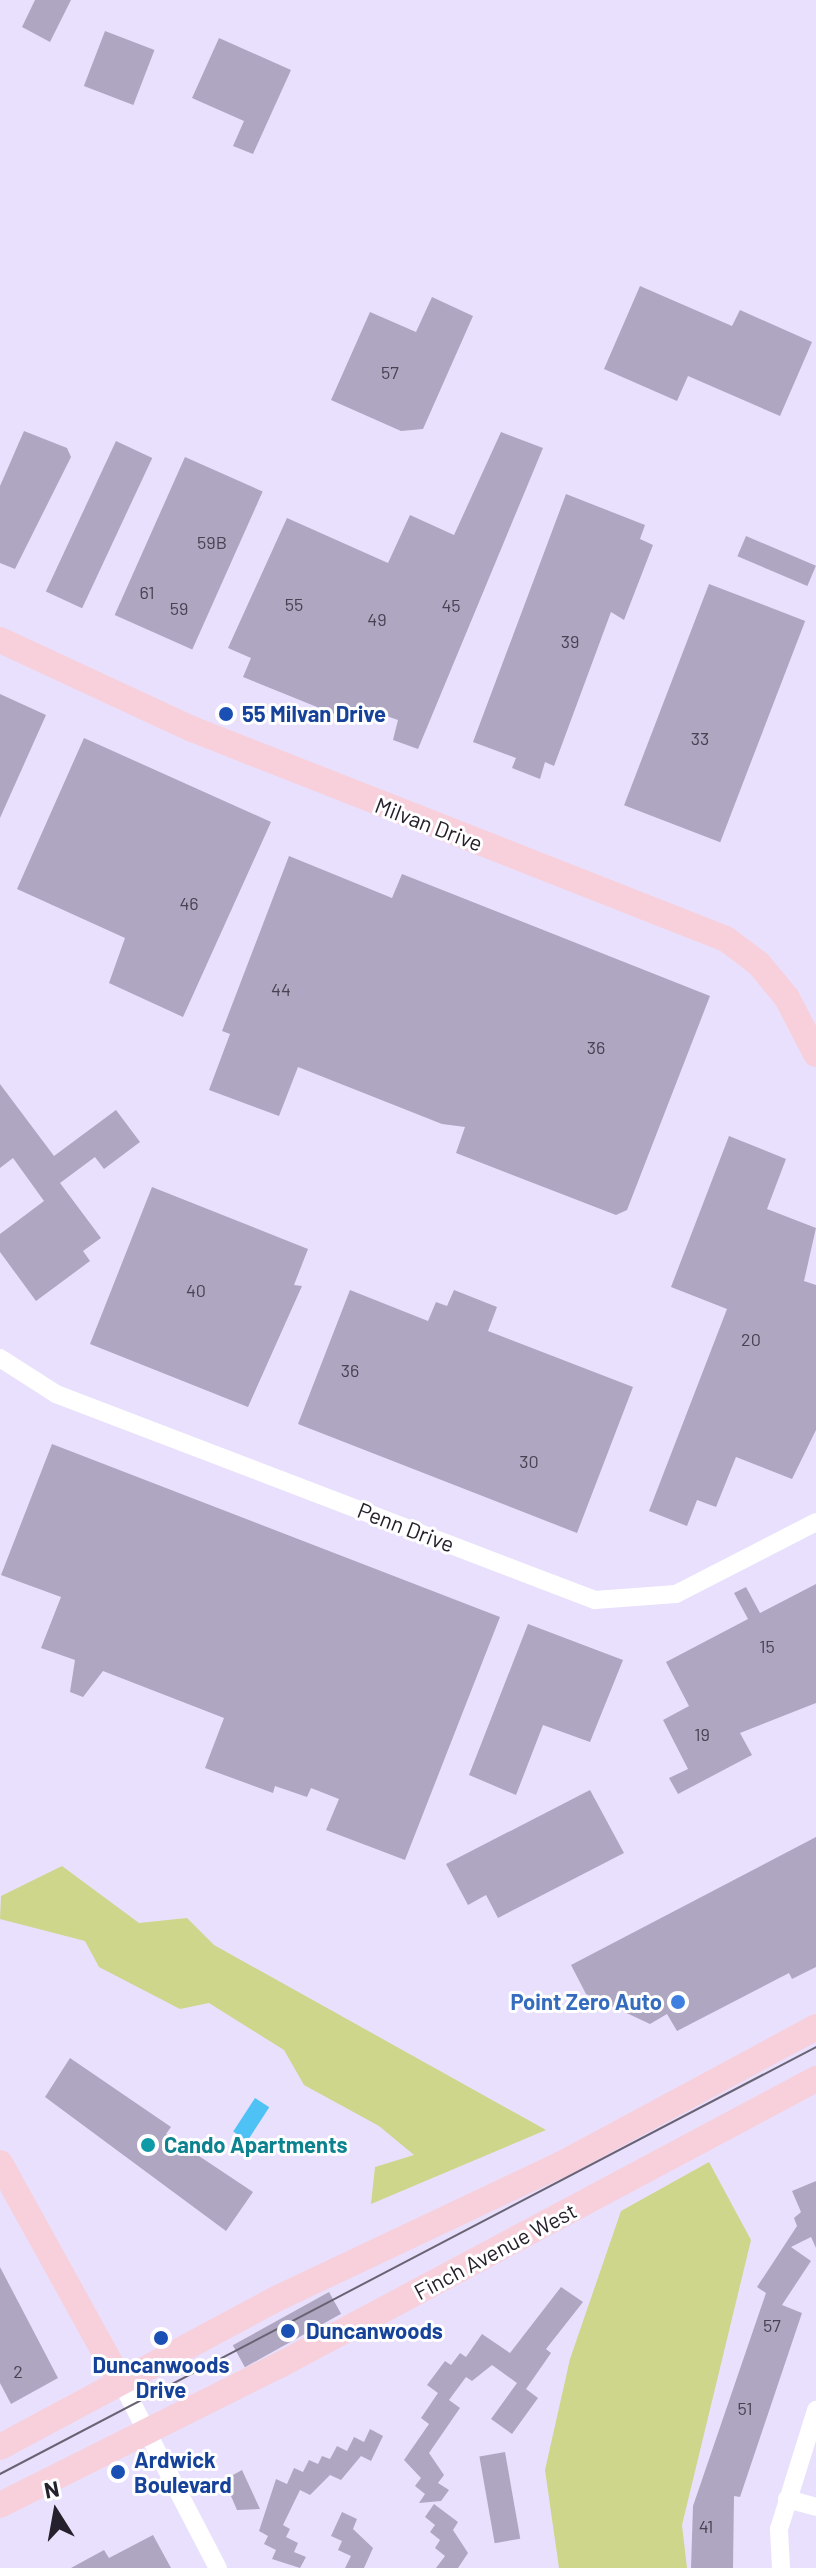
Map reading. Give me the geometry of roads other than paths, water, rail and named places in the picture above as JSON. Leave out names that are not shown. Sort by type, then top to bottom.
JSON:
[{"type":"main road","name":"Milvan Drive","points":[[0,640],[192,729],[726,939],[787,998],[816,1054]]},
{"type":"main road","name":"Finch Avenue West","points":[[0,2447],[120,2380],[560,2165],[816,2027]]},
{"type":"main road","name":"Finch Avenue West","points":[[0,2505],[147,2432],[816,2079]]},
{"type":"main road","points":[[0,2163],[120,2380]]},
{"type":"street","name":"Penn Drive","points":[[0,1358],[56,1394],[595,1600],[676,1594],[816,1522]]},
{"type":"street","points":[[120,2380],[218,2568]]},
{"type":"street","points":[[781,2568],[779,2529],[816,2410]]},
{"type":"street","points":[[787,2499],[816,2507]]},
{"type":"water","points":[[255,2098],[269,2107],[247,2141],[233,2132]]},
{"type":"tram line","points":[[0,2474],[816,2047]]},
{"type":"place","name":"55 Milvan Drive","points":[[226,714]]},
{"type":"place","name":"Point Zero Auto","points":[[678,2002]]},
{"type":"place","name":"Cando Apartments","points":[[148,2145]]},
{"type":"place","name":"Duncanwoods","points":[[288,2331]]},
{"type":"place","name":"Duncanwoods Drive","points":[[161,2338]]},
{"type":"place","name":"Ardwick Boulevard","points":[[118,2472]]}]
